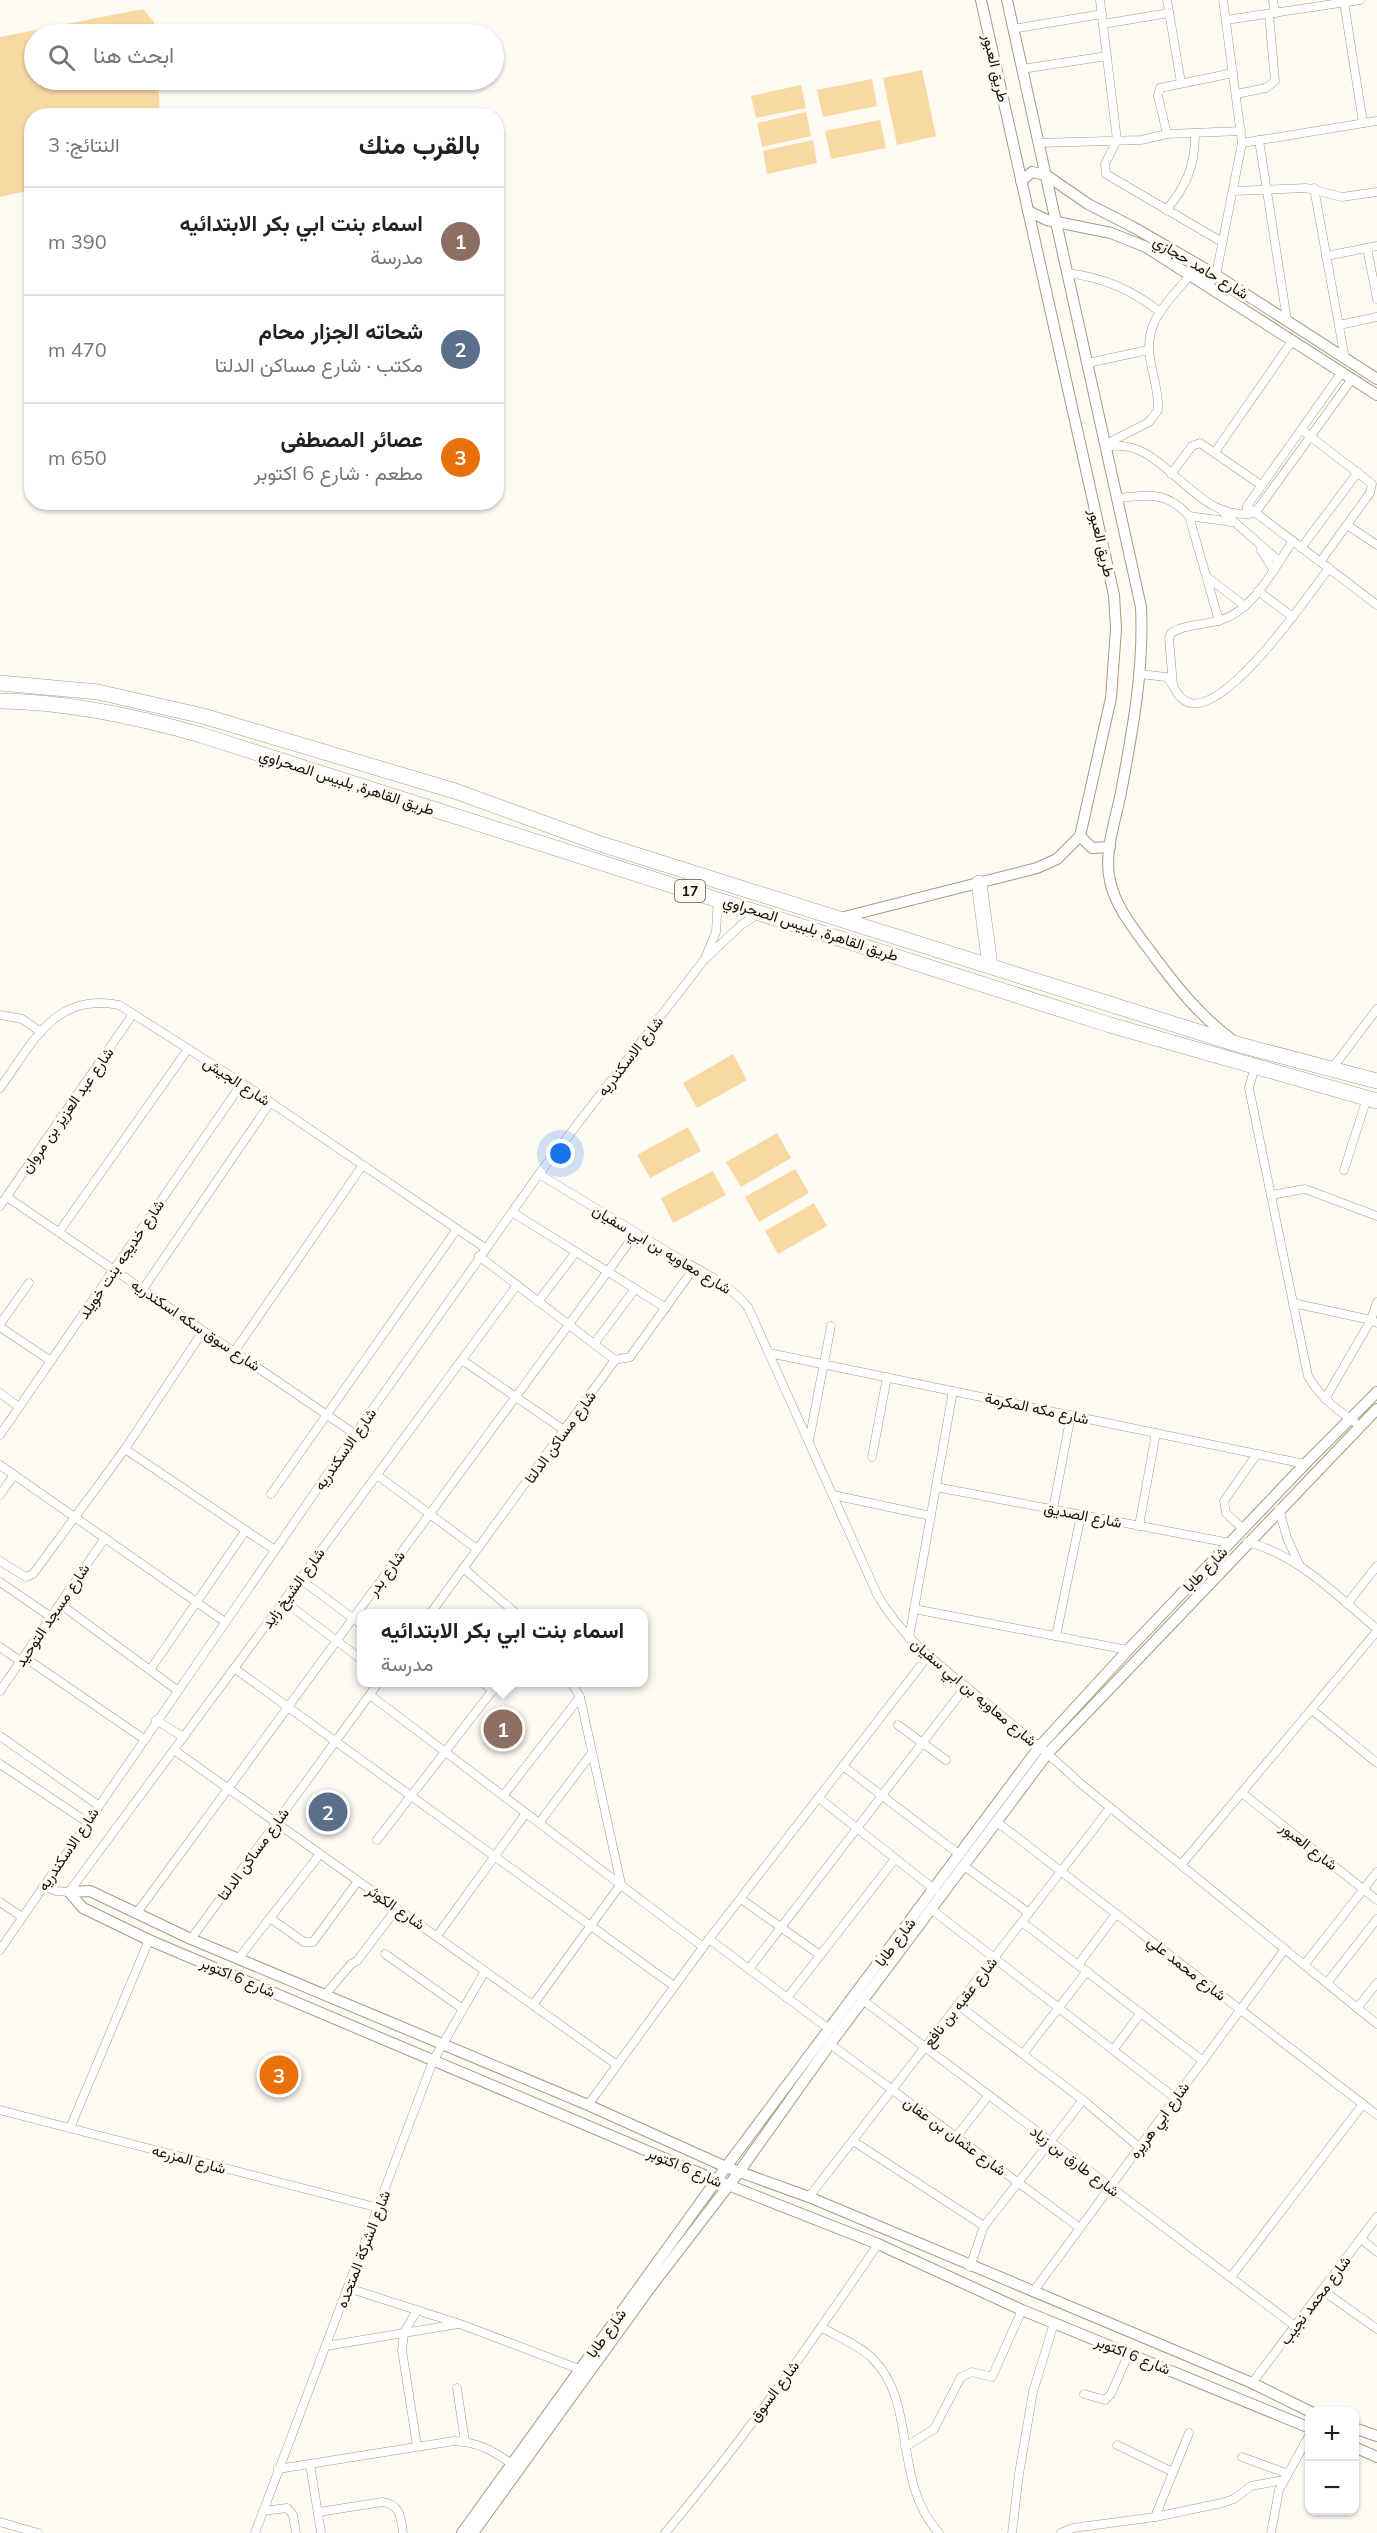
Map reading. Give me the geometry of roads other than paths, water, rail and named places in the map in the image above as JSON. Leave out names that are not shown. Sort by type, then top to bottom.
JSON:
[{"type":"highway","name":"طريق القاهرة, بلبيس الصحراوي","points":[[0,683],[98,692],[210,718],[455,791],[601,844],[1240,1045],[1377,1081]]},
{"type":"highway","name":"طريق القاهرة, بلبيس الصحراوي","points":[[0,701],[51,704],[142,718],[201,735],[1110,1025],[1372,1100]]},
{"type":"highway","points":[[448,815],[457,808],[459,802],[455,791]]},
{"type":"highway","points":[[485,827],[486,812],[494,805]]},
{"type":"highway","points":[[979,883],[990,966]]},
{"type":"street","name":"طريق العبور","points":[[981,0],[1114,595],[1116,641],[1111,698],[1080,836]]},
{"type":"street","name":"طريق العبور","points":[[1007,0],[1141,607],[1143,640],[1140,674],[1122,789],[1110,847],[1109,880],[1122,911],[1188,1000],[1204,1017],[1240,1045]]},
{"type":"street","points":[[1100,0],[1117,140],[1105,164],[1106,174],[1222,242]]},
{"type":"street","points":[[1167,0],[1181,83]]},
{"type":"street","points":[[1208,286],[1215,275],[1242,143],[1223,0]]},
{"type":"street","points":[[1236,94],[1266,88],[1275,81],[1273,0]]},
{"type":"street","points":[[1226,20],[1360,0]]},
{"type":"street","points":[[1344,2],[1363,123]]},
{"type":"street","points":[[1103,24],[1169,13]]},
{"type":"street","points":[[1013,29],[1102,14]]},
{"type":"street","points":[[1022,69],[1107,56]]},
{"type":"street","points":[[1167,134],[1158,93],[1163,86],[1233,73]]},
{"type":"street","points":[[1242,143],[1377,121]]},
{"type":"street","points":[[1039,143],[1141,140],[1167,134],[1241,131]]},
{"type":"street","points":[[1166,210],[1180,194],[1190,176],[1195,155],[1195,134]]},
{"type":"street","points":[[1259,140],[1287,321]]},
{"type":"street","points":[[1021,181],[1032,172],[1046,175]]},
{"type":"street","name":"شارع حامد حجازي","points":[[1046,175],[1088,204],[1133,227],[1215,275],[1377,380]]},
{"type":"street","points":[[1233,191],[1314,188],[1342,197],[1377,192]]},
{"type":"street","points":[[1314,188],[1346,360]]},
{"type":"street","name":"شارع حامد حجازي","points":[[1028,211],[1057,222],[1093,228],[1146,247],[1377,396]]},
{"type":"street","points":[[1326,256],[1377,246]]},
{"type":"street","points":[[1367,248],[1377,299]]},
{"type":"street","points":[[1068,273],[1093,276],[1118,284],[1140,296],[1160,312]]},
{"type":"street","points":[[1107,446],[1149,422],[1158,410],[1148,350],[1150,330],[1160,312],[1190,275]]},
{"type":"street","points":[[1339,325],[1377,317]]},
{"type":"street","points":[[1215,452],[1292,341]]},
{"type":"street","points":[[1088,363],[1148,350]]},
{"type":"street","points":[[1250,511],[1261,485],[1342,372]]},
{"type":"street","points":[[1250,511],[1311,437],[1352,379]]},
{"type":"street","points":[[1302,430],[1372,484],[1372,489],[1320,562]]},
{"type":"street","points":[[1171,474],[1194,444],[1203,444],[1261,485]]},
{"type":"street","points":[[1107,446],[1118,445],[1139,449],[1221,511],[1279,561]]},
{"type":"street","points":[[1301,548],[1358,472]]},
{"type":"street","points":[[1118,498],[1150,495],[1166,497],[1179,505],[1189,516],[1219,621]]},
{"type":"street","points":[[1221,511],[1250,511],[1377,605]]},
{"type":"street","points":[[1189,516],[1234,522]]},
{"type":"street","points":[[1347,525],[1377,544]]},
{"type":"street","points":[[1173,685],[1169,638],[1171,633],[1219,621],[1237,613],[1258,591],[1293,541]]},
{"type":"street","points":[[1257,543],[1273,569]]},
{"type":"street","points":[[1140,674],[1161,675],[1173,685],[1183,700],[1194,704],[1206,701],[1248,670],[1266,652],[1329,568]]},
{"type":"street","points":[[1207,577],[1245,606]]},
{"type":"street","points":[[1258,591],[1293,617]]},
{"type":"street","points":[[840,918],[1047,864],[1065,853],[1080,836],[1092,848],[1110,847]]},
{"type":"street","name":"شارع الاسكندريه","points":[[704,960],[716,932],[718,899]]},
{"type":"street","name":"شارع الاسكندريه","points":[[0,1950],[156,1720],[479,1256],[539,1174],[704,960],[741,925],[761,913]]},
{"type":"street","name":"شارع الجيش","points":[[0,1088],[54,1018],[69,1008],[85,1003],[102,1002],[119,1005],[242,1083],[485,1248]]},
{"type":"street","points":[[1331,1070],[1377,1009]]},
{"type":"street","name":"شارع عبد العزيز بن مروان","points":[[0,1206],[134,1014]]},
{"type":"street","points":[[0,1015],[22,1019],[41,1032]]},
{"type":"street","points":[[59,1232],[188,1049]]},
{"type":"street","points":[[1255,1066],[1249,1088],[1308,1376],[1315,1389],[1325,1399],[1360,1426]]},
{"type":"street","name":"شارع خديجه بنت خويلد","points":[[0,1435],[242,1083]]},
{"type":"street","points":[[1344,1170],[1372,1100]]},
{"type":"street","points":[[143,1289],[270,1103]]},
{"type":"street","points":[[234,1352],[362,1166]]},
{"type":"street","name":"شارع معاويه بن ابي سفيان","points":[[539,1174],[735,1292],[748,1307],[877,1594],[887,1612],[909,1638],[928,1656],[1044,1749],[1110,1808],[1377,2024]]},
{"type":"street","points":[[1271,1195],[1305,1189],[1377,1216]]},
{"type":"street","name":"شارع سوق سكه اسكندريه","points":[[7,1197],[355,1434]]},
{"type":"street","points":[[512,1212],[666,1308]]},
{"type":"street","points":[[271,1494],[457,1229]]},
{"type":"street","name":"شارع بدر","points":[[360,1609],[636,1233]]},
{"type":"street","points":[[538,1302],[576,1252]]},
{"type":"street","points":[[479,1256],[615,1360]]},
{"type":"street","name":"شارع مساكن الدلتا","points":[[434,1609],[615,1360],[630,1357],[694,1268]]},
{"type":"street","points":[[28,1283],[0,1325],[51,1361]]},
{"type":"street","name":"شارع الشيخ زايد","points":[[69,1892],[517,1285]]},
{"type":"street","points":[[594,1344],[635,1288]]},
{"type":"street","points":[[1325,1399],[1374,1322],[1377,1302]]},
{"type":"street","points":[[1293,1304],[1374,1322]]},
{"type":"street","points":[[809,1441],[831,1326]]},
{"type":"street","points":[[0,1561],[21,1575],[30,1576],[125,1449],[203,1331]]},
{"type":"street","name":"شارع مكه المكرمة","points":[[770,1353],[1305,1464]]},
{"type":"street","points":[[462,1360],[564,1430]]},
{"type":"street","points":[[872,1457],[887,1377]]},
{"type":"street","points":[[909,1638],[953,1391]]},
{"type":"street","name":"شارع طابا","points":[[462,2533],[726,2167],[829,2030],[931,1909],[962,1860],[1044,1749],[1128,1650],[1305,1464],[1377,1392]]},
{"type":"street","points":[[0,1393],[20,1407]]},
{"type":"street","name":"شارع طابا","points":[[473,2533],[650,2288],[739,2172],[935,1890],[997,1822],[1044,1749],[1377,1409]]},
{"type":"street","points":[[1053,1509],[1071,1415]]},
{"type":"street","points":[[1139,1526],[1156,1433]]},
{"type":"street","points":[[125,1449],[275,1550]]},
{"type":"street","points":[[1243,1529],[1226,1513],[1224,1501],[1257,1454]]},
{"type":"street","points":[[0,1465],[225,1622]]},
{"type":"street","points":[[0,1495],[14,1474]]},
{"type":"street","points":[[377,1475],[477,1549]]},
{"type":"street","name":"شارع الصديق","points":[[936,1487],[1230,1543]]},
{"type":"street","points":[[833,1495],[931,1516]]},
{"type":"street","points":[[1279,1509],[1287,1538],[1299,1565]]},
{"type":"street","points":[[1056,1636],[1082,1515]]},
{"type":"street","points":[[150,1670],[246,1530]]},
{"type":"street","name":"شارع مسجد التوحيد","points":[[0,1691],[105,1538]]},
{"type":"street","points":[[1181,1865],[1377,1630],[1299,1565],[1275,1551],[1247,1542]]},
{"type":"street","points":[[1347,1604],[1377,1566]]},
{"type":"street","points":[[463,1568],[511,1609]]},
{"type":"street","points":[[300,1579],[357,1621]]},
{"type":"street","points":[[0,1582],[51,1617]]},
{"type":"street","points":[[284,1601],[357,1656]]},
{"type":"street","points":[[60,1604],[177,1690]]},
{"type":"street","points":[[914,1609],[1128,1650]]},
{"type":"street","name":"شارع بدر","points":[[136,1914],[357,1613]]},
{"type":"street","points":[[0,1647],[144,1739]]},
{"type":"street","points":[[588,2105],[709,1939],[928,1656]]},
{"type":"street","points":[[234,1668],[674,1986]]},
{"type":"street","points":[[749,1969],[966,1686]]},
{"type":"street","name":"شارع مساكن الدلتا","points":[[190,1940],[376,1687]]},
{"type":"street","points":[[488,1687],[493,1691]]},
{"type":"street","points":[[377,1840],[496,1687]]},
{"type":"street","points":[[533,2005],[621,1884],[580,1697],[574,1687]]},
{"type":"street","points":[[370,1695],[703,1947]]},
{"type":"street","points":[[503,1796],[580,1697]]},
{"type":"street","points":[[1312,1710],[1377,1763]]},
{"type":"street","points":[[156,1720],[183,1737]]},
{"type":"street","points":[[898,1725],[946,1760]]},
{"type":"street","points":[[0,1736],[98,1805]]},
{"type":"street","name":"شارع الكوثر","points":[[174,1750],[617,2065]]},
{"type":"street","points":[[538,1823],[592,1753]]},
{"type":"street","points":[[0,1764],[87,1822]]},
{"type":"street","points":[[843,1766],[1029,1913]]},
{"type":"street","name":"شارع العبور","points":[[1242,1793],[1377,1900]]},
{"type":"street","points":[[819,1798],[935,1890]]},
{"type":"street","name":"شارع عقبه بن نافع","points":[[809,2197],[1110,1808]]},
{"type":"street","points":[[437,1936],[526,1813]]},
{"type":"street","name":"شارع محمد علي","points":[[997,1822],[1377,2115]]},
{"type":"street","points":[[238,1959],[320,1854]]},
{"type":"street","points":[[787,1998],[895,1859]]},
{"type":"street","points":[[1304,1965],[1377,1872]]},
{"type":"street","points":[[270,1918],[304,1942],[313,1942],[358,1881]]},
{"type":"street","name":"شارع 6 اكتوبر","points":[[43,1886],[56,1891],[90,1892],[190,1940],[588,2105],[726,2167],[809,2197],[970,2267],[1252,2383],[1305,2409]]},
{"type":"street","name":"شارع 6 اكتوبر","points":[[69,1892],[83,1908],[149,1940],[718,2181],[878,2244],[1022,2310],[1305,2426]]},
{"type":"street","points":[[741,1899],[820,1955]]},
{"type":"street","points":[[0,1902],[22,1917]]},
{"type":"street","points":[[325,1995],[351,1964],[357,1961],[397,1908]]},
{"type":"street","points":[[931,1909],[1175,2098]]},
{"type":"street","points":[[1078,1965],[1116,1914]]},
{"type":"street","points":[[1327,1983],[1377,1918]]},
{"type":"street","points":[[1022,1922],[1203,2061]]},
{"type":"street","points":[[709,1939],[829,2030]]},
{"type":"street","points":[[70,2128],[149,1940]]},
{"type":"street","name":"شارع ابي هريره","points":[[1033,2292],[1285,1949]]},
{"type":"street","points":[[386,1954],[463,2009]]},
{"type":"street","name":"شارع الشركة المتحده","points":[[255,2533],[434,2061],[485,1971]]},
{"type":"street","points":[[1023,2054],[1087,1971]]},
{"type":"street","points":[[1357,2008],[1377,1983]]},
{"type":"street","name":"شارع طارق بن زياد","points":[[859,1997],[1295,2326]]},
{"type":"street","points":[[958,2005],[1083,2100],[1139,2147]]},
{"type":"street","points":[[1113,2050],[1141,2013]]},
{"type":"street","name":"شارع عثمان بن عفان","points":[[830,2044],[1080,2228]]},
{"type":"street","points":[[956,2137],[989,2095]]},
{"type":"street","points":[[970,2267],[984,2226],[1083,2100]]},
{"type":"street","points":[[1231,2277],[1363,2104]]},
{"type":"street","name":"شارع المزرعه","points":[[0,2110],[379,2208]]},
{"type":"street","points":[[853,2141],[984,2226]]},
{"type":"street","name":"شارع محمد نجيب","points":[[1252,2383],[1377,2217]]},
{"type":"street","points":[[1361,2239],[1377,2252]]},
{"type":"street","name":"شارع السوق","points":[[665,2533],[692,2502],[821,2327],[878,2244]]},
{"type":"street","points":[[912,2261],[921,2245]]},
{"type":"street","points":[[348,2288],[460,2324],[579,2369]]},
{"type":"street","points":[[1322,2290],[1377,2329]]},
{"type":"street","points":[[417,2310],[404,2333],[402,2350],[417,2446]]},
{"type":"street","points":[[905,2447],[934,2429],[961,2377],[972,2372],[992,2377],[1022,2310]]},
{"type":"street","points":[[1012,2533],[1033,2392],[1054,2323]]},
{"type":"street","points":[[326,2346],[460,2324]]},
{"type":"street","points":[[821,2327],[871,2357],[882,2369],[897,2403],[915,2494],[924,2513],[939,2533]]},
{"type":"street","points":[[1084,2394],[1105,2400],[1111,2394],[1129,2354]]},
{"type":"street","points":[[457,2388],[465,2442]]},
{"type":"street","points":[[1359,2430],[1377,2436]]},
{"type":"street","points":[[1155,2517],[1189,2433]]},
{"type":"street","points":[[278,2469],[444,2442],[465,2442],[494,2451],[513,2465]]},
{"type":"street","points":[[1271,2533],[1279,2490],[1305,2442]]},
{"type":"street","points":[[1117,2445],[1173,2472]]},
{"type":"street","points":[[1359,2449],[1377,2457]]},
{"type":"street","points":[[1242,2457],[1285,2476]]},
{"type":"street","points":[[310,2464],[321,2533]]},
{"type":"street","points":[[1061,2533],[1073,2528],[1155,2517],[1222,2503],[1234,2499],[1251,2486],[1285,2476]]},
{"type":"street","points":[[319,2512],[382,2502],[390,2503],[401,2515],[403,2533]]},
{"type":"street","points":[[263,2511],[287,2508],[293,2515],[296,2533]]},
{"type":"street","points":[[0,2522],[18,2530],[38,2533]]},
{"type":"place","name":"اسماء بنت ابي بكر الابتدائيه","points":[[503,1729]]},
{"type":"place","name":"شحاته الجزار محام","points":[[328,1812]]},
{"type":"place","name":"عصائر المصطفى","points":[[279,2075]]}]
